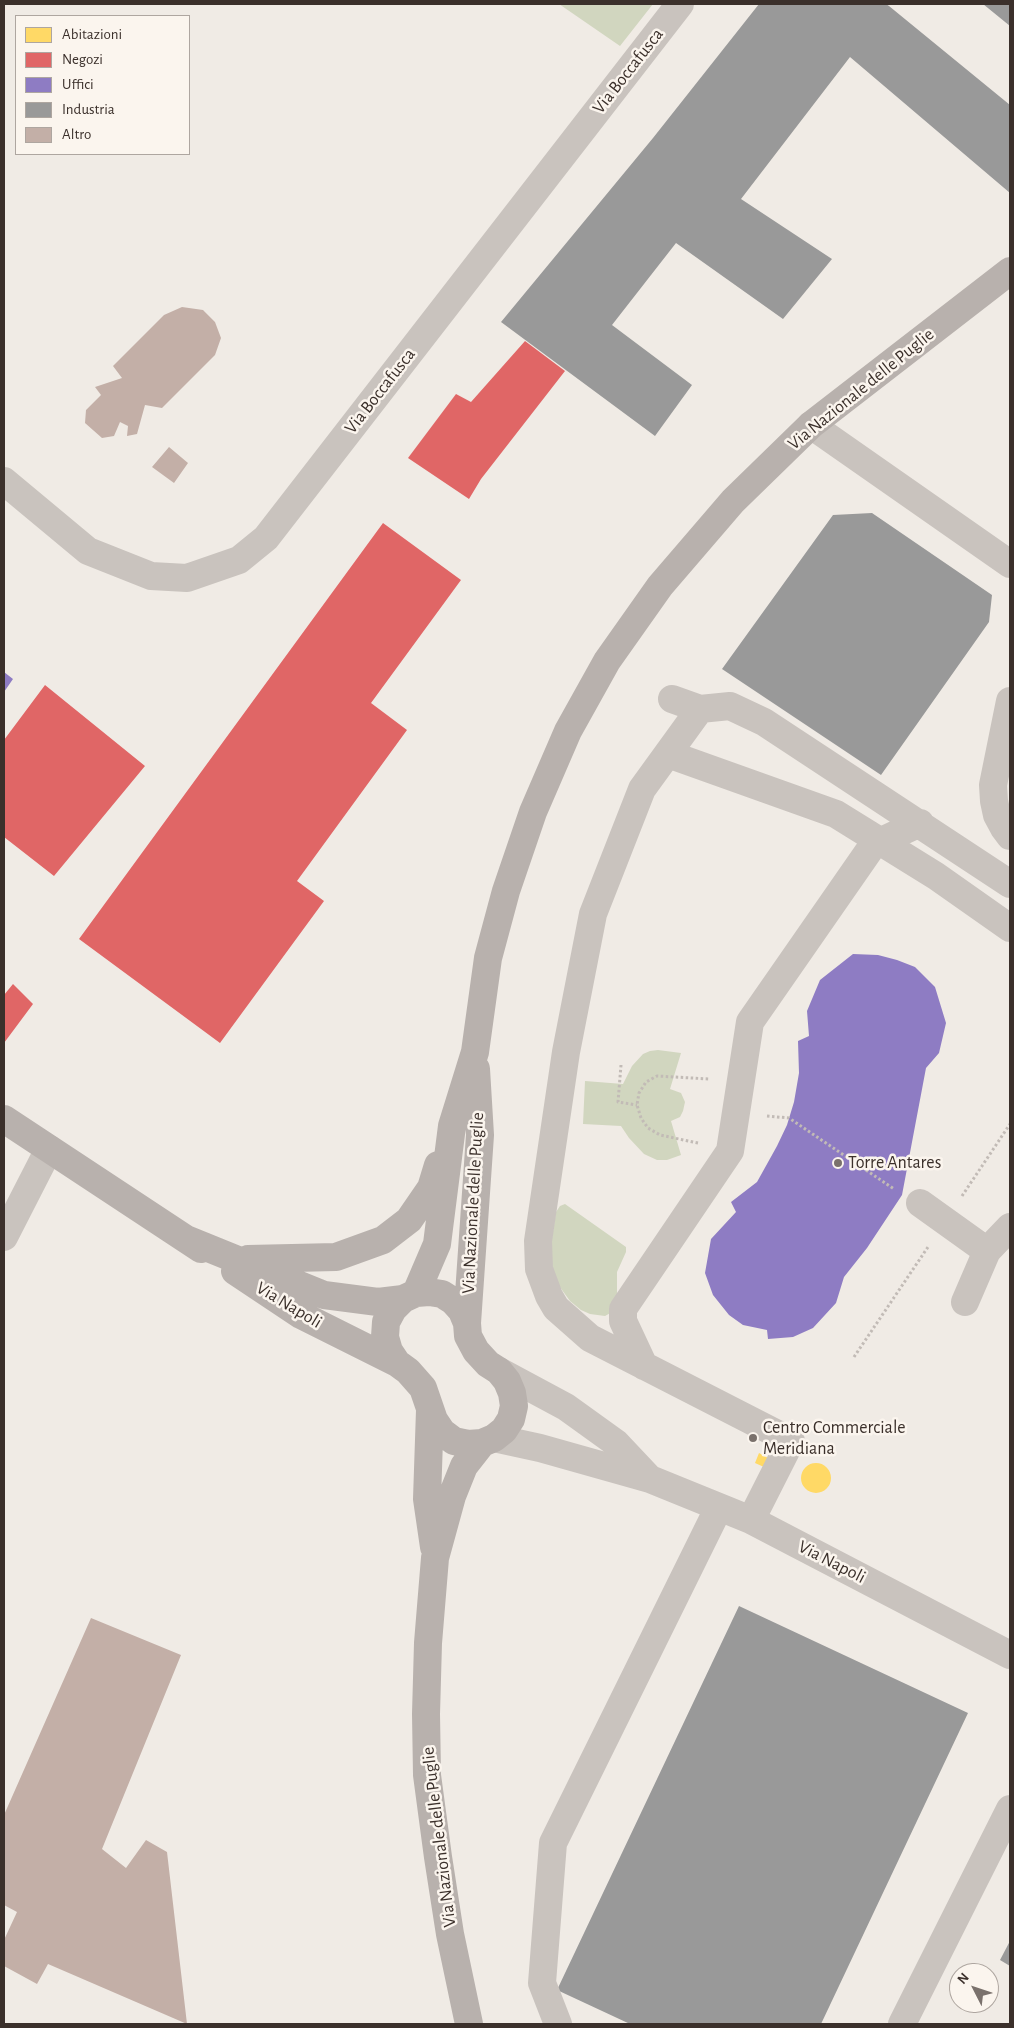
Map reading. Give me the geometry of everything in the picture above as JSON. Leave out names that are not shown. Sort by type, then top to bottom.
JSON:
[{"type":"main road","name":"Via Nazionale delle Puglie","points":[[397,1363],[388,1351],[385,1337],[386,1322],[393,1309],[410,1296],[437,1244],[452,1126],[475,1052],[488,958],[506,890],[533,812],[568,731],[607,661],[660,586],[733,501],[810,425],[1010,271]]},
{"type":"main road","name":"Via Nazionale delle Puglie","points":[[469,2024],[450,1934],[428,1775],[426,1714],[428,1643],[435,1558],[452,1496],[464,1466],[488,1441],[504,1430],[511,1418],[514,1406],[512,1393],[507,1381],[499,1371],[488,1364],[476,1351],[468,1336],[467,1323],[480,1135],[475,1052]]},
{"type":"main road","name":"Via Napoli","points":[[4,1119],[301,1315],[397,1363]]},
{"type":"main road","points":[[236,1259],[336,1258],[383,1240],[409,1220],[431,1188],[452,1126]]},
{"type":"main road","name":"Via Napoli","points":[[186,1239],[324,1295],[378,1302],[429,1292],[442,1294],[457,1306],[467,1323]]},
{"type":"main road","points":[[397,1363],[408,1371],[423,1388],[434,1420],[442,1432],[454,1440],[468,1444],[488,1441]]},
{"type":"main road","name":"Via Nazionale delle Puglie","points":[[430,1406],[427,1499],[435,1558]]},
{"type":"street","name":"Via Boccafusca","points":[[4,480],[88,551],[151,576],[187,578],[239,560],[266,538],[680,4]]},
{"type":"street","points":[[810,425],[1010,564]]},
{"type":"street","points":[[672,699],[700,709],[730,706],[764,722],[1010,884]]},
{"type":"street","points":[[1010,701],[993,785],[997,814],[1010,836]]},
{"type":"street","points":[[700,709],[642,789],[593,914],[566,1052],[538,1241],[540,1269],[549,1296],[556,1308],[578,1330],[590,1338],[791,1441],[751,1520]]},
{"type":"street","points":[[668,754],[836,814],[936,876],[1010,928]]},
{"type":"street","points":[[644,1366],[623,1321],[623,1310],[730,1151],[750,1022],[873,845],[920,823]]},
{"type":"street","points":[[936,876],[976,872],[1010,896]]},
{"type":"street","points":[[4,1237],[49,1149]]},
{"type":"street","points":[[911,1199],[987,1251]]},
{"type":"street","points":[[965,1302],[987,1251],[1010,1227]]},
{"type":"street","name":"Via Napoli","points":[[499,1371],[566,1407],[616,1443],[650,1479]]},
{"type":"street","name":"Via Napoli","points":[[488,1441],[540,1448],[650,1479],[751,1520],[1010,1655]]},
{"type":"street","points":[[558,2024],[542,1983],[553,1843],[719,1508]]},
{"type":"street","points":[[902,2024],[1010,1809]]},
{"type":"path","points":[[621,1065],[618,1102],[636,1105]]},
{"type":"path","points":[[669,1137],[660,1135],[648,1128],[641,1118],[636,1105],[639,1093],[646,1082],[657,1076],[740,1082]]},
{"type":"path","points":[[788,1118],[911,1199]]},
{"type":"green space","points":[[559,4],[653,4],[620,46]]},
{"type":"green space","points":[[658,1050],[681,1053],[670,1089],[681,1093],[685,1102],[680,1117],[671,1121],[681,1155],[667,1160],[657,1160],[644,1154],[621,1126],[583,1124],[585,1081],[623,1084],[632,1066],[643,1054]]},
{"type":"green space","points":[[565,1204],[626,1247],[626,1252],[617,1272],[617,1296],[614,1311],[605,1316],[590,1314],[581,1310],[570,1301],[557,1283],[552,1265],[551,1244],[556,1212],[560,1206]]},
{"type":"building: Abitazioni","points":[[759,1453],[768,1458],[764,1467],[755,1463]]},
{"type":"building: Abitazioni","points":[[816,1463],[827,1467],[831,1478],[827,1489],[816,1493],[805,1489],[801,1478],[805,1467]]},
{"type":"building: Negozi","points":[[525,341],[565,371],[481,479],[469,499],[408,458],[456,394],[471,402]]},
{"type":"building: Negozi","points":[[383,523],[461,580],[371,703],[407,730],[297,881],[324,901],[220,1043],[79,939]]},
{"type":"building: Negozi","points":[[45,685],[145,766],[54,876],[4,837],[4,740]]},
{"type":"building: Negozi","points":[[13,984],[33,1004],[4,1043],[4,995]]},
{"type":"building: Uffici","points":[[4,672],[13,679],[4,692]]},
{"type":"building: Uffici","name":"Torre Antares","points":[[853,954],[878,955],[915,967],[935,987],[946,1023],[939,1053],[926,1068],[902,1195],[867,1248],[844,1277],[836,1303],[813,1328],[793,1337],[768,1339],[767,1330],[743,1325],[729,1315],[713,1295],[705,1273],[711,1239],[736,1212],[731,1202],[757,1182],[787,1125],[794,1102],[799,1073],[798,1041],[809,1036],[807,1011],[820,980]]},
{"type":"building: Industria","points":[[759,4],[886,4],[889,6],[1010,105],[1010,193],[850,57],[741,199],[832,259],[783,319],[676,243],[612,325],[692,385],[655,436],[501,322],[653,138]]},
{"type":"building: Industria","points":[[983,4],[1010,4],[1010,26]]},
{"type":"building: Industria","points":[[872,513],[992,595],[989,622],[881,775],[722,669],[833,515]]},
{"type":"building: Industria","points":[[739,1606],[968,1713],[821,2024],[630,2024],[557,1990]]},
{"type":"building: Industria","points":[[1010,1941],[1010,1966],[1000,1960]]},
{"type":"building: Altro","points":[[182,307],[203,310],[215,322],[221,338],[215,355],[162,408],[145,405],[137,434],[127,436],[128,426],[120,422],[114,436],[102,438],[85,423],[86,410],[101,395],[95,387],[122,378],[113,366],[164,315]]},
{"type":"building: Altro","points":[[169,447],[188,463],[174,483],[152,467]]},
{"type":"building: Altro","points":[[91,1618],[181,1655],[102,1849],[126,1868],[146,1840],[167,1852],[187,2024],[48,1964],[37,1984],[4,1966],[4,1940],[17,1912],[4,1905],[4,1815]]},
{"type":"place","name":"Torre Antares","points":[[838,1163]]},
{"type":"place","name":"Centro Commerciale Meridiana","points":[[753,1438]]}]
